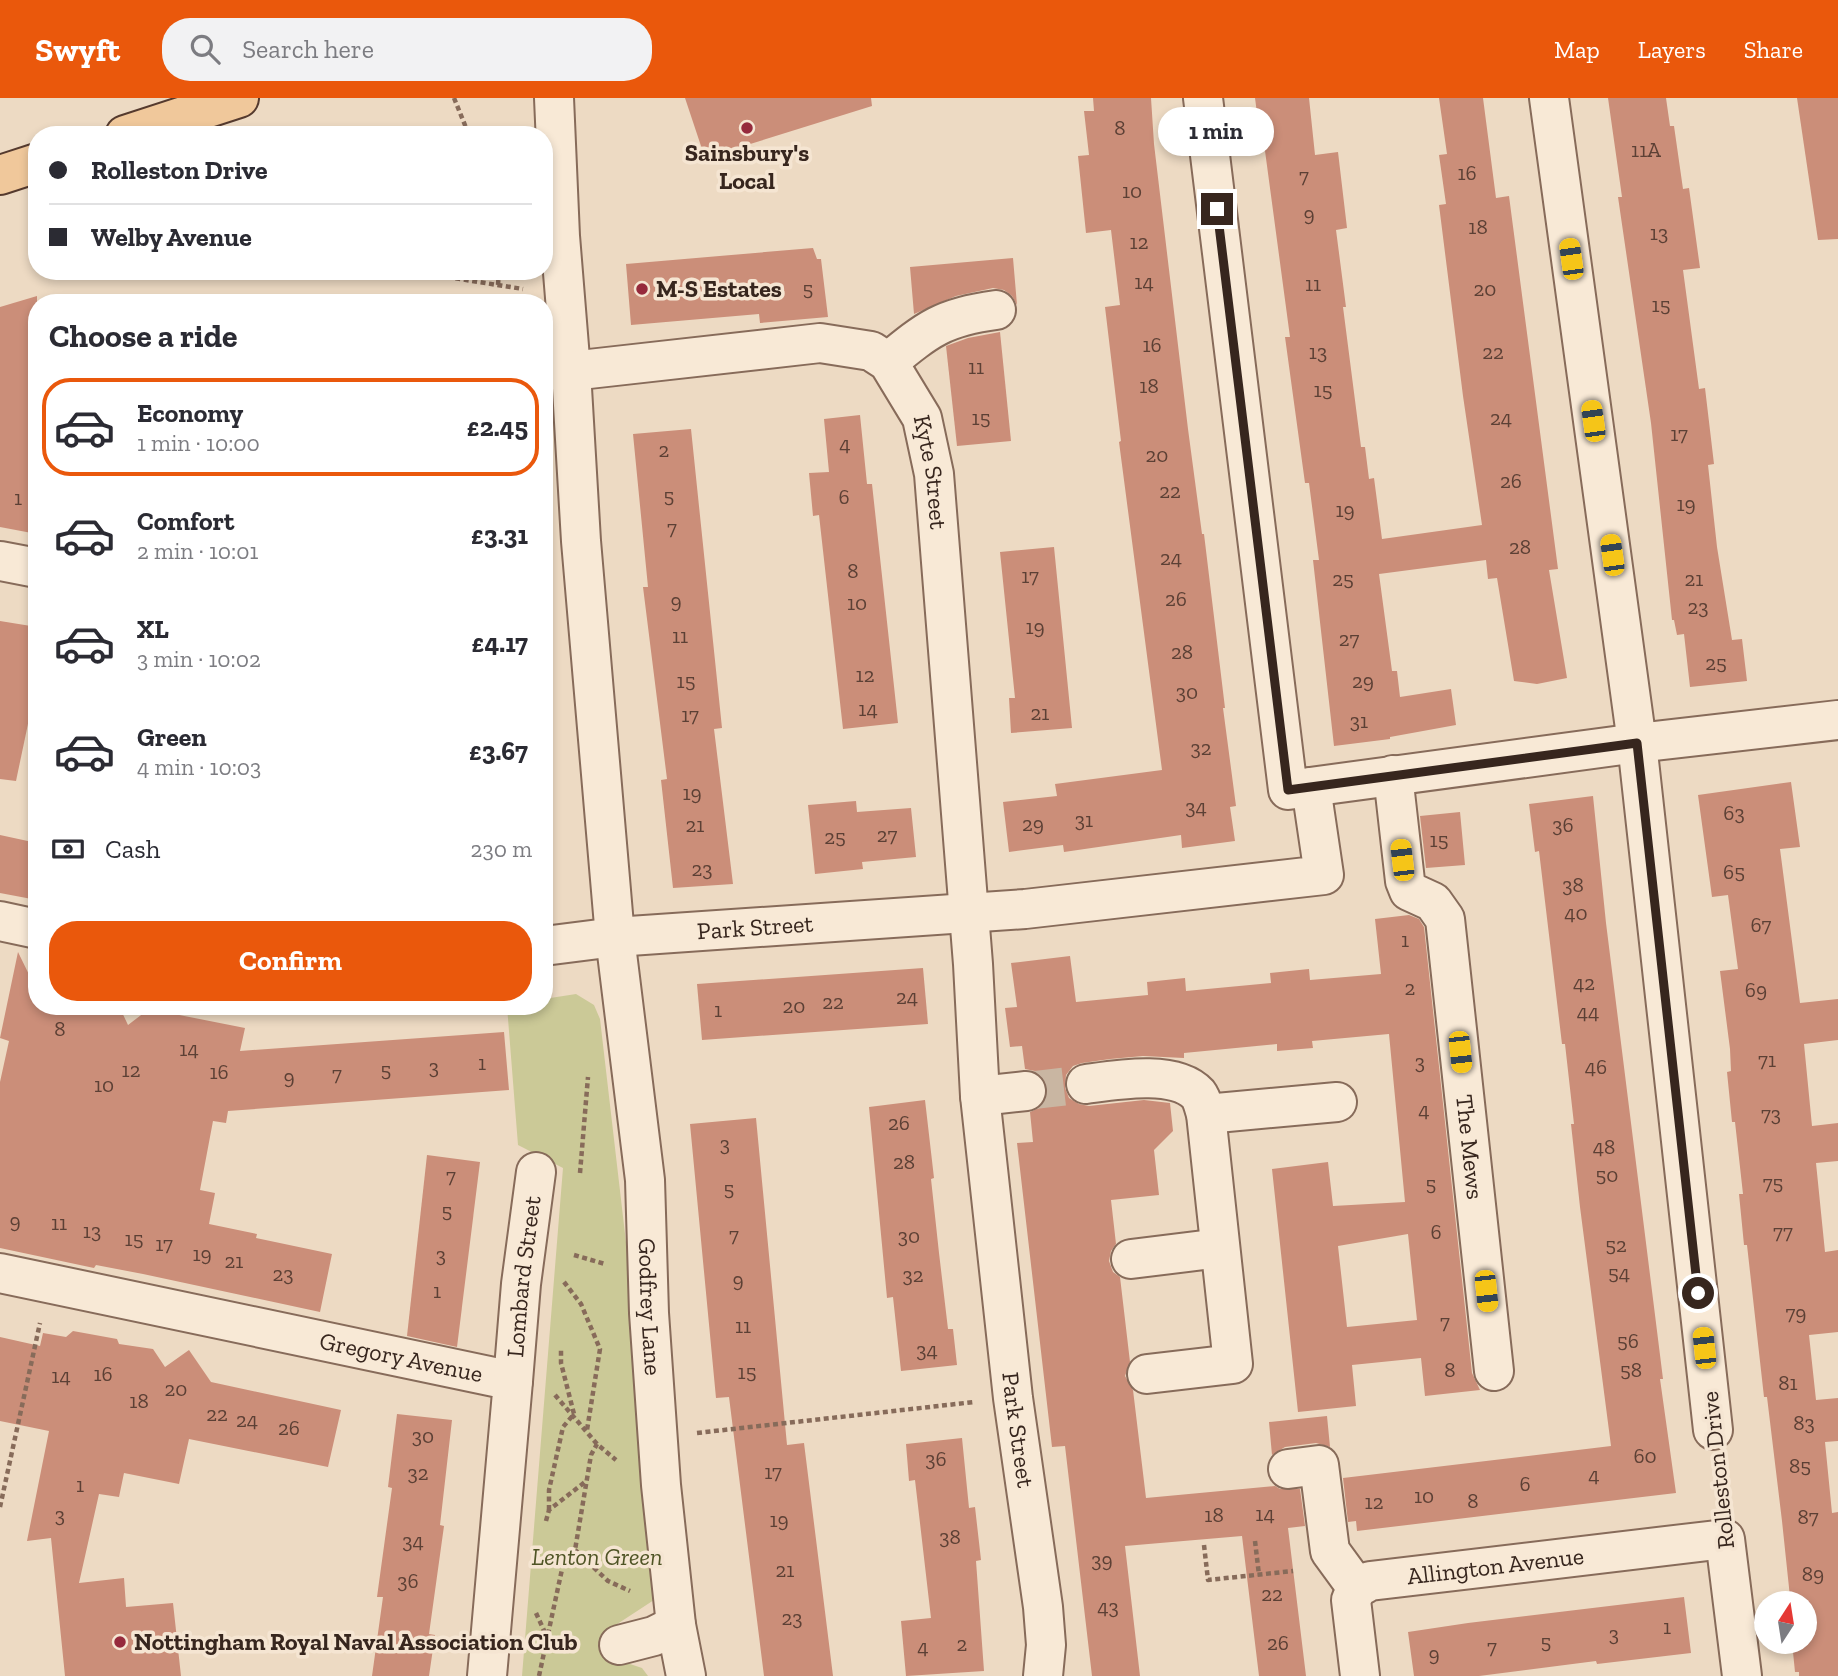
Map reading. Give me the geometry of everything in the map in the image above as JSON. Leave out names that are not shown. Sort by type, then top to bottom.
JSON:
[{"type":"main road","points":[[153,126],[239,98]]},
{"type":"main road","points":[[0,175],[28,166]]},
{"type":"street","points":[[554,98],[557,114],[560,236],[571,371],[561,470],[581,541],[615,937]]},
{"type":"street","points":[[969,912],[1025,909],[1324,875],[1300,789],[1203,98]]},
{"type":"street","name":"Rolleston Drive","points":[[1549,98],[1637,743],[1713,1430]]},
{"type":"street","points":[[571,371],[820,344],[871,351],[888,362],[922,333],[943,321],[996,310]]},
{"type":"street","name":"Kyte Street","points":[[888,362],[922,418],[934,474],[969,912]]},
{"type":"street","points":[[0,561],[28,566]]},
{"type":"street","points":[[1300,789],[1637,743],[1838,720]]},
{"type":"street","name":"The Mews","points":[[1393,775],[1405,881],[1409,891],[1433,902],[1445,919],[1494,1371]]},
{"type":"street","name":"Park Street","points":[[553,945],[615,937],[969,912],[980,1096],[1013,1398],[1043,1607],[1046,1646],[1043,1676]]},
{"type":"street","points":[[0,921],[28,927]]},
{"type":"street","name":"Godfrey Lane","points":[[615,937],[645,1180],[649,1314],[661,1485],[650,1635],[686,1676]]},
{"type":"street","points":[[1086,1084],[1137,1078],[1168,1080],[1188,1087],[1199,1095],[1206,1114],[1233,1364],[1147,1374]]},
{"type":"street","points":[[980,1096],[1026,1091]]},
{"type":"street","points":[[1206,1114],[1337,1102]]},
{"type":"street","name":"Lombard Street","points":[[513,1381],[521,1284],[536,1172]]},
{"type":"street","points":[[1131,1259],[1220,1248]]},
{"type":"street","name":"Gregory Avenue","points":[[0,1273],[513,1381],[487,1676]]},
{"type":"street","points":[[1289,1469],[1319,1465],[1330,1551],[1357,1587],[1351,1600],[1360,1676]]},
{"type":"street","name":"Rolleston Drive","points":[[1725,1539],[1742,1676]]},
{"type":"street","name":"Allington Avenue","points":[[1357,1587],[1370,1581],[1725,1539]]},
{"type":"path","points":[[454,98],[465,126]]},
{"type":"path","points":[[466,280],[525,289]]},
{"type":"path","points":[[498,280],[498,285]]},
{"type":"path","points":[[574,1255],[606,1264]]},
{"type":"path","points":[[561,1290],[563,1280],[581,1304],[600,1349],[586,1431]]},
{"type":"path","points":[[0,1507],[48,1283]]},
{"type":"path","points":[[560,1338],[561,1363],[573,1414]]},
{"type":"path","points":[[513,1381],[546,1386],[597,1444],[639,1476],[661,1485]]},
{"type":"path","points":[[658,1437],[1013,1398]]},
{"type":"path","points":[[544,1528],[549,1510],[549,1490],[563,1427],[573,1414]]},
{"type":"path","name":"Rolleston Drive","points":[[1713,1430],[1725,1539]]},
{"type":"path","points":[[539,1676],[564,1560],[575,1550],[591,1455],[597,1444]]},
{"type":"path","points":[[549,1510],[586,1482]]},
{"type":"path","points":[[1255,1541],[1259,1575]]},
{"type":"path","points":[[1205,1545],[1208,1580],[1304,1570]]},
{"type":"path","points":[[575,1550],[608,1581],[640,1595],[650,1635]]},
{"type":"path","points":[[536,1612],[547,1637]]},
{"type":"green space","name":"Lenton Green","points":[[576,994],[594,1005],[600,1019],[664,1569],[657,1598],[602,1634],[609,1657],[642,1668],[648,1676],[522,1676],[563,1168],[518,1145],[508,1015],[553,1015],[553,998]]},
{"type":"building","name":"Sainsbury's Local","points":[[685,98],[871,98],[872,106],[705,158]]},
{"type":"building","points":[[1093,98],[1151,98],[1154,144],[1188,429],[1225,708],[1236,806],[1230,807],[1235,841],[1182,848],[1181,835],[1064,852],[1063,845],[1009,852],[1003,802],[1057,796],[1055,784],[1162,770],[1119,442],[1105,307],[1120,305],[1111,230],[1086,233],[1078,156],[1089,155],[1084,111],[1094,111]]},
{"type":"building","points":[[1255,98],[1309,98],[1315,155],[1338,152],[1347,228],[1336,230],[1346,307],[1343,307],[1361,447],[1365,447],[1369,479],[1374,478],[1382,539],[1482,525],[1439,205],[1446,204],[1439,155],[1447,154],[1439,98],[1483,98],[1496,198],[1509,196],[1558,569],[1549,570],[1567,678],[1537,684],[1514,681],[1497,578],[1488,579],[1486,560],[1379,574],[1392,671],[1397,671],[1400,697],[1451,689],[1456,725],[1390,739],[1334,746],[1313,560],[1319,560],[1309,483],[1305,483],[1285,337],[1290,337],[1263,136],[1260,136]]},
{"type":"building","points":[[1608,98],[1666,98],[1670,126],[1674,126],[1683,189],[1689,188],[1700,268],[1683,270],[1699,389],[1705,388],[1714,464],[1708,465],[1717,547],[1732,640],[1742,639],[1747,681],[1690,687],[1684,634],[1677,635],[1672,620],[1651,423],[1618,197],[1622,197]]},
{"type":"building","points":[[1797,98],[1838,98],[1838,239],[1818,240]]},
{"type":"building","points":[[813,248],[817,259],[821,259],[828,317],[760,323],[759,314],[631,325],[626,264]]},
{"type":"building","points":[[1013,258],[1017,305],[1012,296],[1004,290],[993,288],[956,296],[914,314],[910,267]]},
{"type":"building","points":[[28,299],[28,532],[0,527],[0,307]]},
{"type":"building","points":[[1000,332],[1011,441],[957,446],[946,346],[968,338]]},
{"type":"building","points":[[860,415],[867,484],[872,484],[898,723],[843,729],[819,515],[813,516],[809,473],[829,472],[824,419]]},
{"type":"building","points":[[691,429],[722,728],[714,729],[733,884],[673,888],[661,780],[667,779],[643,587],[648,587],[633,434]]},
{"type":"building","points":[[1054,547],[1072,728],[1011,733],[1009,698],[1015,698],[1000,552]]},
{"type":"building","points":[[0,621],[28,626],[28,724],[16,781],[0,779]]},
{"type":"building","points":[[1791,782],[1800,847],[1780,849],[1800,1003],[1838,999],[1838,1040],[1804,1044],[1812,1126],[1838,1123],[1838,1161],[1816,1163],[1825,1252],[1838,1250],[1838,1332],[1809,1335],[1816,1400],[1838,1398],[1838,1441],[1825,1442],[1832,1513],[1838,1512],[1838,1676],[1799,1676],[1799,1672],[1795,1672],[1793,1654],[1817,1654],[1817,1591],[1789,1591],[1767,1397],[1764,1397],[1747,1245],[1744,1245],[1739,1194],[1743,1194],[1727,1072],[1731,1071],[1730,1049],[1720,971],[1738,969],[1728,895],[1712,897],[1698,795]]},
{"type":"building","points":[[1593,796],[1606,923],[1663,1379],[1660,1379],[1676,1493],[1357,1531],[1356,1521],[1348,1522],[1343,1478],[1611,1446],[1580,1207],[1565,1044],[1562,1044],[1539,851],[1535,852],[1529,804]]},
{"type":"building","points":[[856,801],[857,812],[911,808],[916,857],[862,862],[863,869],[815,874],[808,805]]},
{"type":"building","points":[[1460,812],[1465,865],[1426,868],[1420,816]]},
{"type":"building","points":[[0,835],[28,841],[28,898],[0,893]]},
{"type":"building","points":[[1409,915],[1419,919],[1424,927],[1472,1373],[1480,1390],[1425,1396],[1421,1358],[1352,1365],[1356,1406],[1298,1412],[1272,1169],[1328,1162],[1333,1206],[1405,1202],[1389,1034],[1312,1041],[1313,1048],[1277,1051],[1277,1044],[1184,1053],[1184,1058],[1143,1056],[1073,1066],[1066,1075],[1065,1088],[1069,1098],[1079,1104],[1089,1106],[1144,1100],[1170,1103],[1173,1131],[1154,1150],[1159,1195],[1111,1200],[1116,1244],[1109,1261],[1113,1272],[1120,1277],[1130,1362],[1125,1376],[1133,1390],[1146,1498],[1275,1486],[1280,1489],[1300,1489],[1305,1526],[1288,1528],[1306,1676],[1259,1676],[1242,1536],[1125,1546],[1140,1676],[1092,1676],[1065,1446],[1052,1447],[1017,1143],[1033,1142],[1030,1112],[1039,1108],[1046,1100],[1048,1088],[1043,1078],[1035,1071],[1025,1069],[1022,1046],[1010,1047],[1005,1008],[1017,1007],[1011,963],[1070,956],[1076,1002],[1148,995],[1147,982],[1185,978],[1186,991],[1271,983],[1270,973],[1309,969],[1310,980],[1381,974],[1375,919]],"holes":[[[1408,1234],[1417,1320],[1347,1327],[1338,1246]]]},
{"type":"building","points":[[18,952],[28,973],[28,1015],[123,1015],[128,1025],[141,1015],[179,1015],[245,1028],[240,1051],[504,1032],[509,1090],[228,1111],[226,1123],[213,1121],[200,1190],[215,1193],[209,1224],[257,1234],[256,1238],[332,1254],[320,1312],[143,1274],[96,1265],[94,1268],[0,1248],[0,1082],[9,1041],[0,1038]]},
{"type":"building","points":[[923,968],[928,1024],[702,1040],[697,984]]},
{"type":"building","points":[[925,1100],[948,1329],[953,1329],[957,1365],[901,1371],[893,1297],[887,1298],[869,1107]]},
{"type":"building","points":[[756,1118],[787,1445],[804,1443],[833,1676],[764,1676],[729,1397],[716,1398],[690,1124]]},
{"type":"building","points":[[427,1155],[480,1162],[457,1347],[407,1336]]},
{"type":"building","points":[[73,1331],[117,1339],[119,1344],[153,1349],[165,1367],[189,1350],[211,1382],[341,1410],[328,1467],[189,1439],[179,1484],[124,1473],[119,1497],[99,1494],[79,1583],[124,1578],[126,1607],[173,1603],[181,1676],[65,1676],[51,1538],[27,1541],[49,1431],[0,1421],[0,1337],[40,1346],[43,1333],[66,1337]]},
{"type":"building","points":[[397,1414],[452,1420],[440,1525],[444,1526],[429,1634],[435,1635],[429,1676],[372,1676],[383,1597],[377,1597],[392,1488],[388,1487]]},
{"type":"building","points":[[1327,1416],[1330,1447],[1316,1443],[1285,1447],[1272,1455],[1269,1422]]},
{"type":"building","points":[[962,1438],[969,1508],[975,1507],[981,1560],[976,1561],[984,1671],[906,1676],[901,1621],[931,1618],[915,1480],[909,1481],[906,1444]]},
{"type":"building","points":[[1684,1597],[1691,1653],[1597,1664],[1596,1661],[1479,1676],[1414,1676],[1408,1632]]},
{"type":"tunnel","points":[[1026,1091],[1086,1084]]},
{"type":"place","name":"Sainsbury's Local","points":[[747,128]]},
{"type":"place","name":"M-S Estates","points":[[642,289]]},
{"type":"place","name":"Nottingham Royal Naval Association Club","points":[[120,1642]]},
{"type":"route","points":[[1217,209],[1288,790],[1637,743],[1698,1293]]}]
